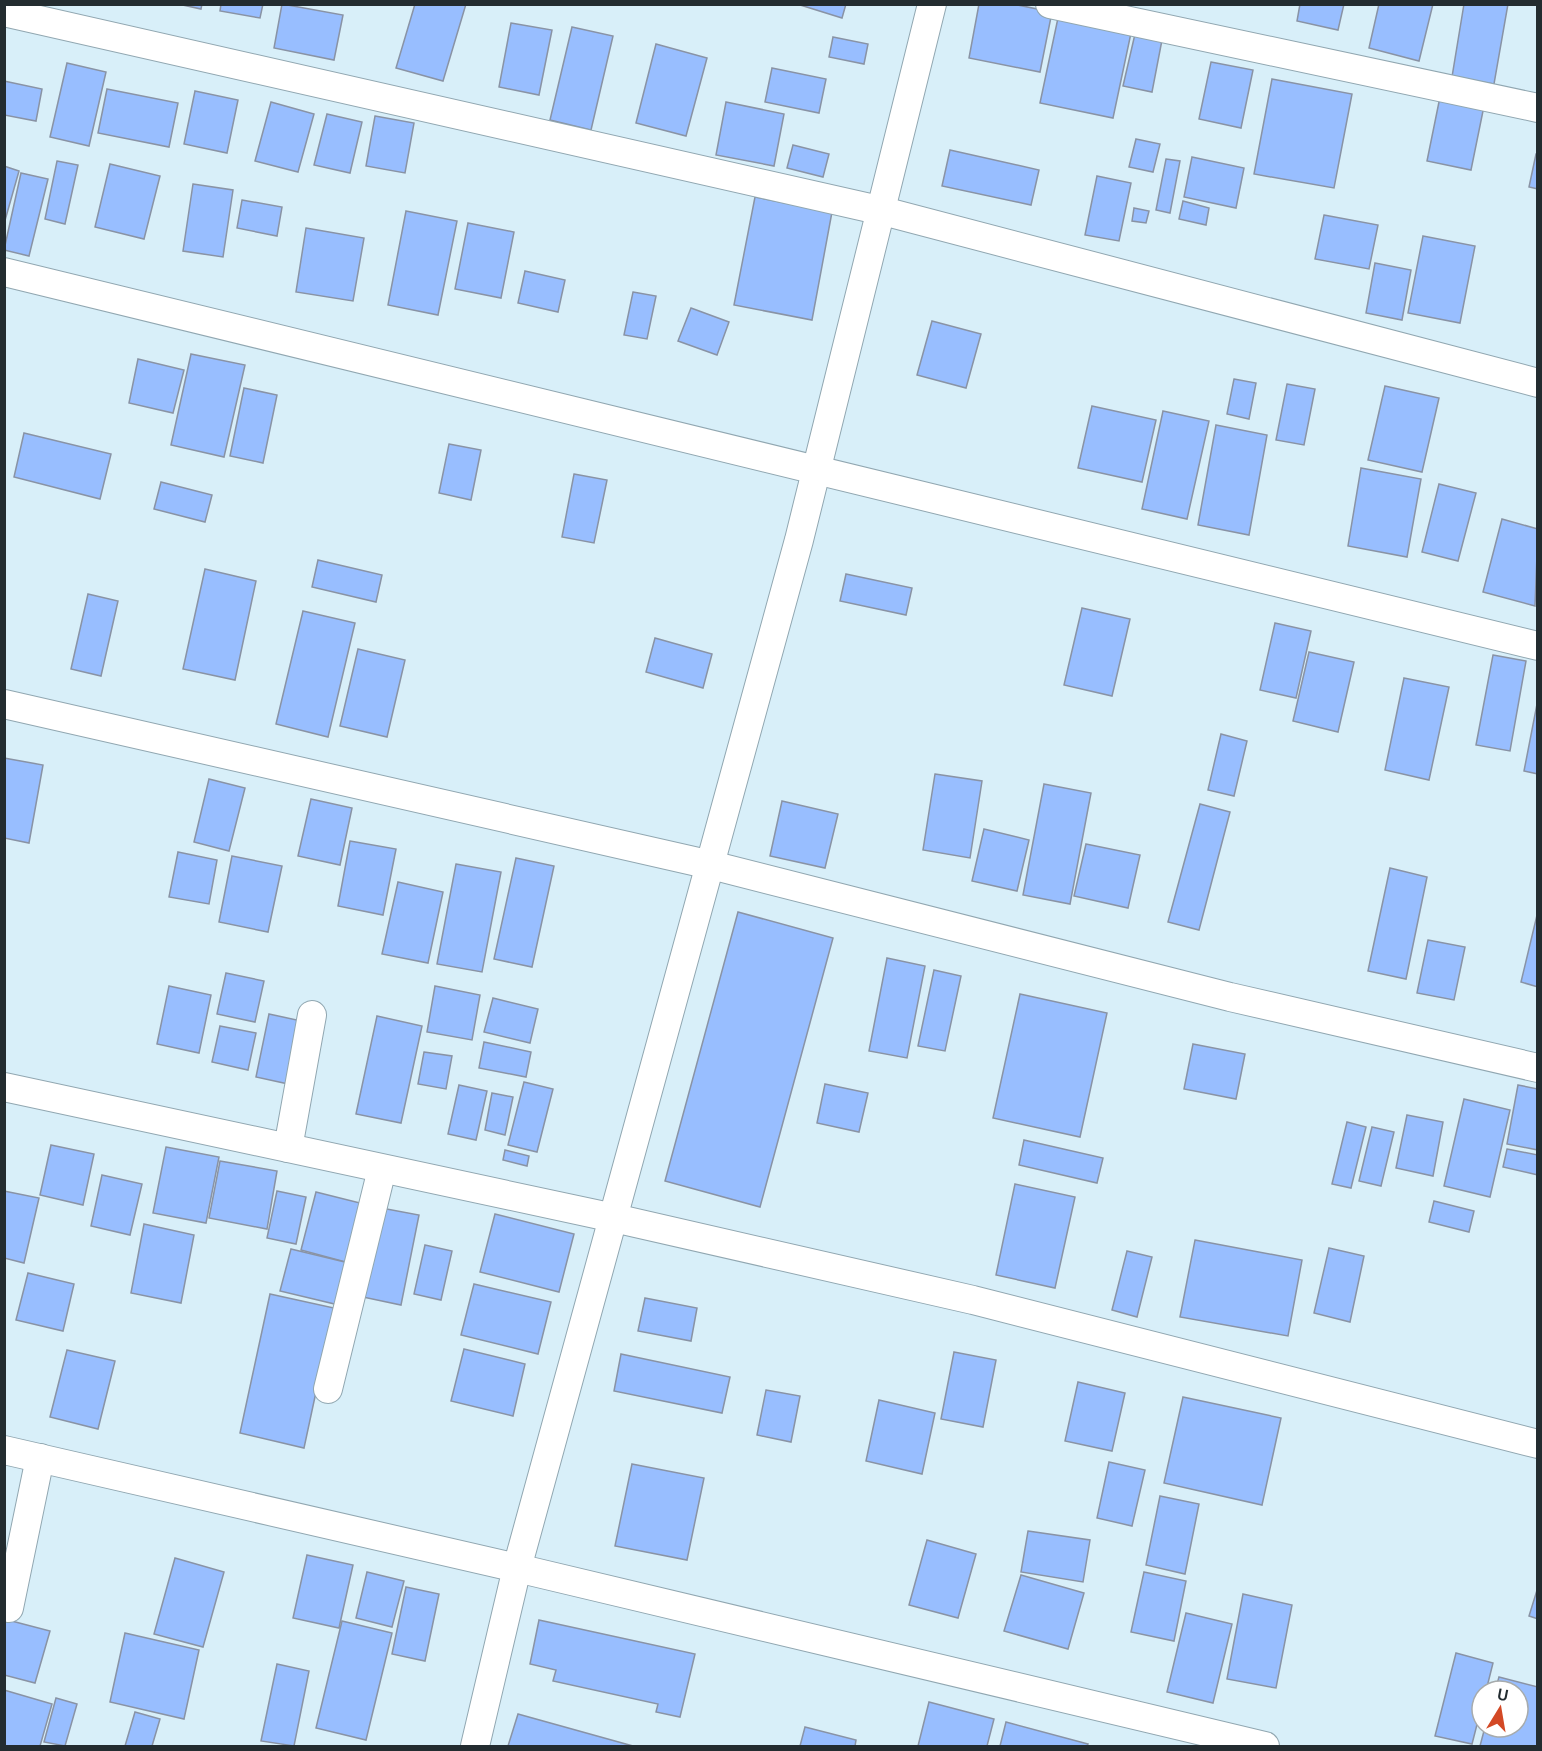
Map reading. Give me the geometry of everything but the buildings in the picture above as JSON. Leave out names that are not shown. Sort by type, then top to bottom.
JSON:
[{"type":"street","points":[[474,1746],[518,1568],[711,865],[815,472],[883,211],[932,4]]},
{"type":"street","points":[[1050,4],[1538,108]]},
{"type":"street","points":[[4,12],[883,211],[1538,383]]},
{"type":"street","points":[[4,272],[815,472],[1538,646]]},
{"type":"street","points":[[4,704],[711,865],[1230,997],[1538,1068]]},
{"type":"street","points":[[288,1149],[312,1015]]},
{"type":"street","points":[[4,1087],[614,1218],[974,1300],[1538,1444]]},
{"type":"street","points":[[328,1389],[382,1169]]},
{"type":"street","points":[[4,1450],[518,1568],[1265,1746]]},
{"type":"street","points":[[9,1608],[40,1458]]}]
